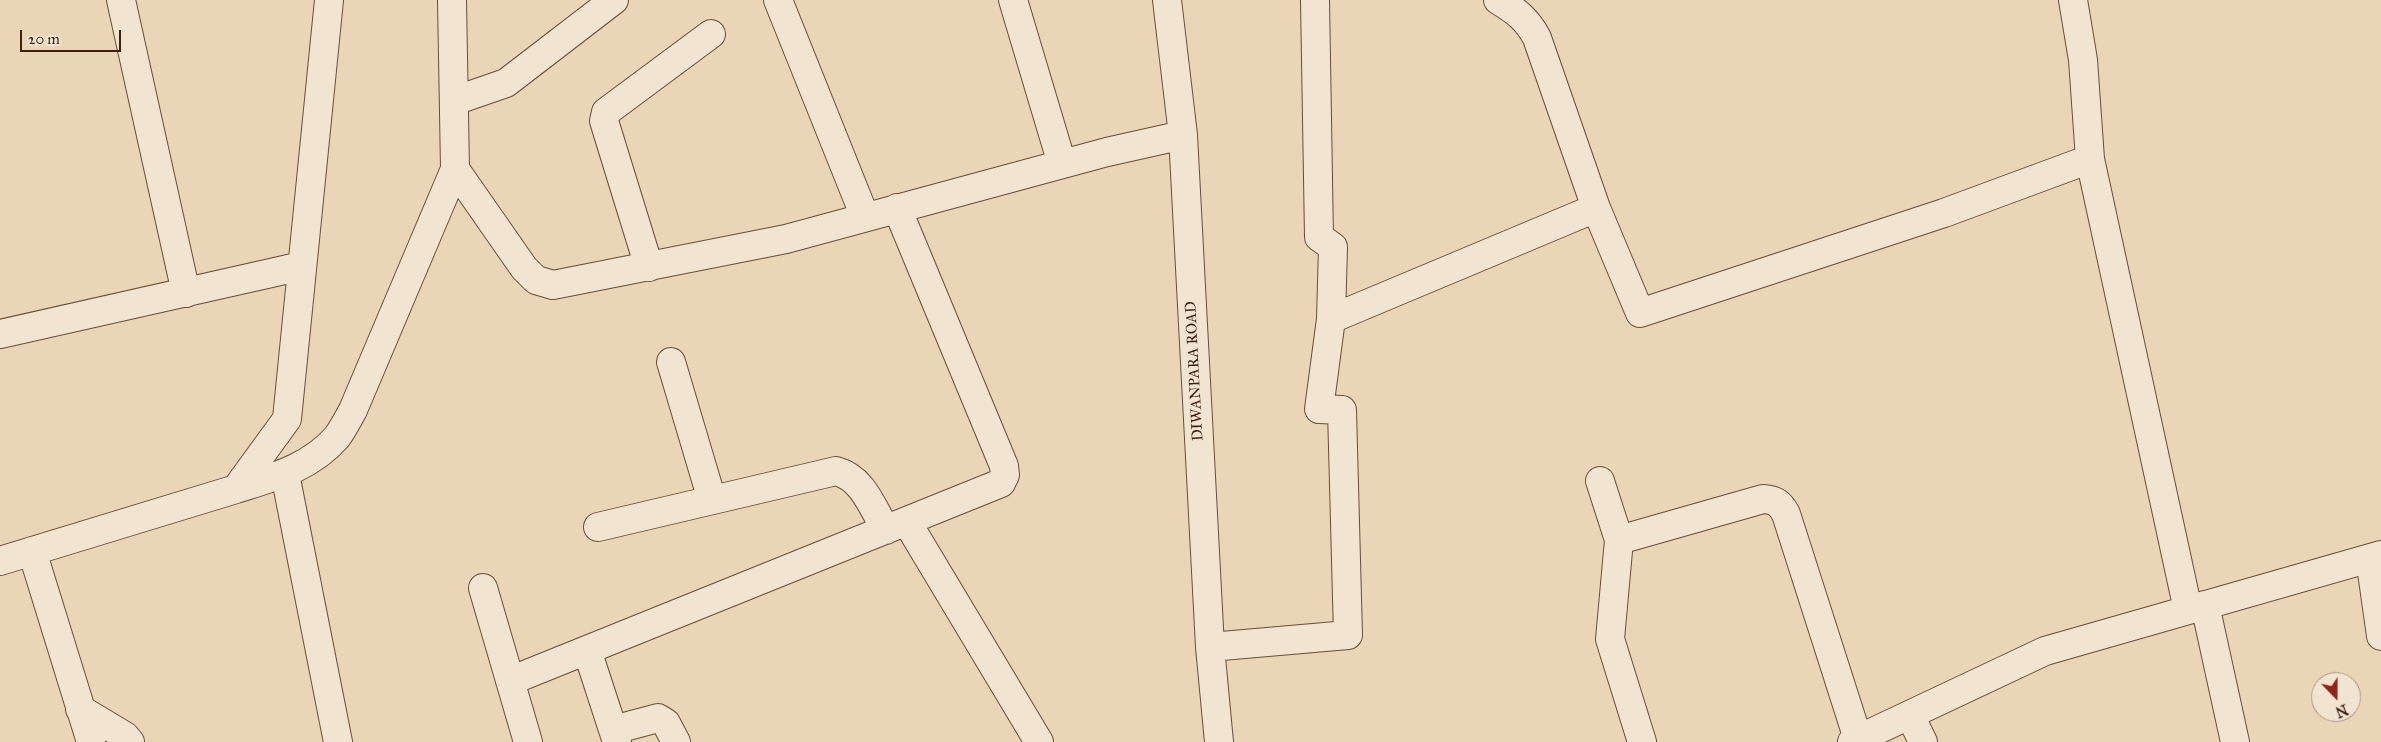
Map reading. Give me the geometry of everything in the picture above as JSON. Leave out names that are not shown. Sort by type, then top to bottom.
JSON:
[{"type":"street","points":[[121,0],[186,293]]},
{"type":"street","points":[[236,489],[287,419],[329,0]]},
{"type":"street","points":[[1,553],[32,551],[285,474],[304,465],[337,436],[353,410],[455,169],[452,0]]},
{"type":"street","points":[[454,100],[506,83],[614,0]]},
{"type":"street","points":[[778,0],[865,217]]},
{"type":"street","points":[[1013,0],[1062,164]]},
{"type":"street","name":"DIWANPARA ROAD","points":[[1167,0],[1183,136],[1210,647],[1219,742]]},
{"type":"street","points":[[1210,647],[1348,635],[1342,410],[1319,409],[1331,319],[1333,247],[1319,237],[1315,0]]},
{"type":"street","points":[[1498,0],[1520,13],[1530,24],[1537,38],[1596,208],[1640,313],[1944,213],[2090,159]]},
{"type":"street","points":[[2072,0],[2083,60],[2090,159],[2197,607],[2235,742]]},
{"type":"street","points":[[649,267],[604,122],[606,112],[711,34]]},
{"type":"street","points":[[455,169],[524,268],[536,280],[553,285],[786,239],[1062,164],[1183,136]]},
{"type":"street","points":[[510,681],[1001,483],[1005,475],[1004,466],[897,208]]},
{"type":"street","points":[[1331,319],[1596,208]]},
{"type":"street","points":[[0,334],[302,266]]},
{"type":"street","points":[[671,362],[712,500]]},
{"type":"street","points":[[598,527],[836,471],[848,474],[858,481],[896,526],[1039,742]]},
{"type":"street","points":[[285,474],[338,742]]},
{"type":"street","points":[[1600,481],[1619,540],[1610,639],[1642,742]]},
{"type":"street","points":[[1619,540],[1763,499],[1773,500],[1781,505],[1786,514],[1855,741],[2045,651],[2375,557],[2381,636]]},
{"type":"street","points":[[32,551],[91,742]]},
{"type":"street","points":[[483,588],[528,742]]},
{"type":"street","points":[[587,650],[615,736],[658,718],[666,723],[676,742]]},
{"type":"street","points":[[80,709],[125,736],[130,742]]},
{"type":"street","points":[[1910,715],[1922,742]]}]
